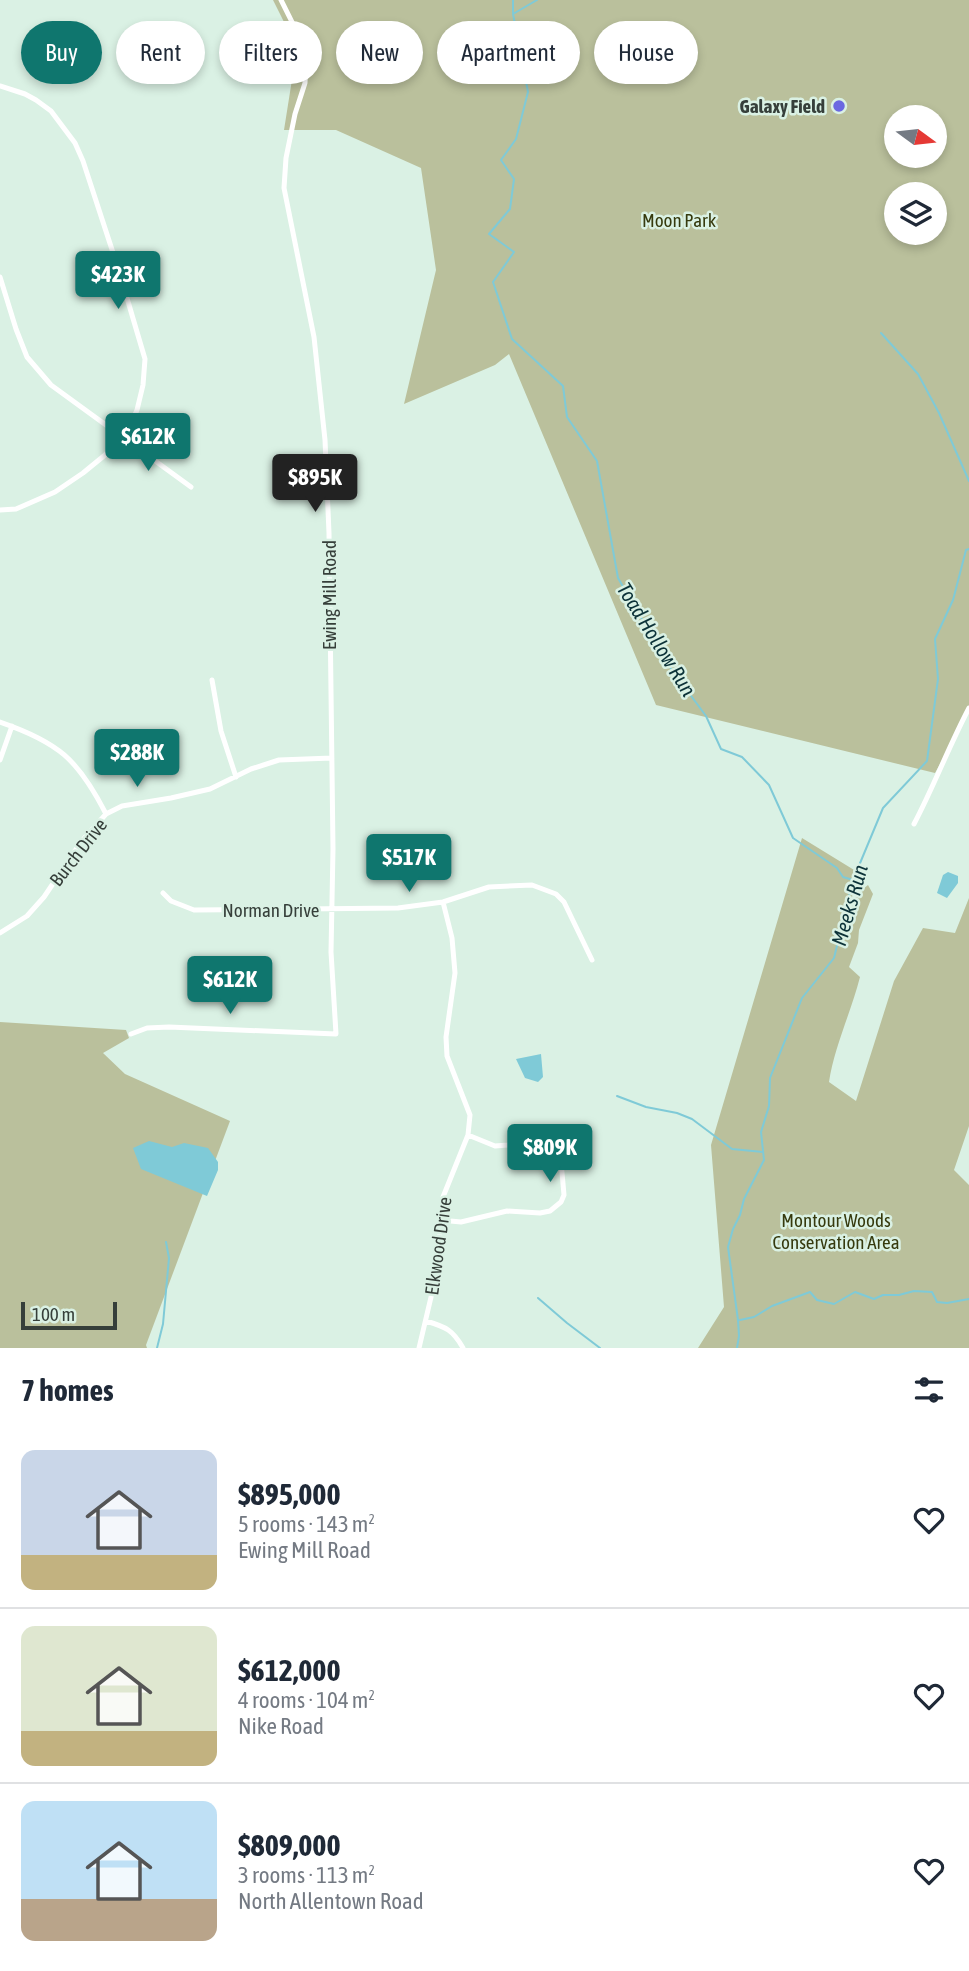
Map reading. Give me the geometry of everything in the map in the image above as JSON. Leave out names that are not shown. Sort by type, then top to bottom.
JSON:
[{"type":"street","name":"Ewing Mill Road","points":[[131,1034],[147,1028],[169,1027],[336,1034],[331,952],[332,758],[325,440],[314,337],[284,188],[286,158],[304,83],[306,59],[301,40],[281,0]]},
{"type":"street","points":[[0,86],[25,94],[51,111],[75,143],[138,330],[145,359],[137,410],[129,428],[105,455],[55,492],[16,509],[0,510]]},
{"type":"street","points":[[0,277],[27,357],[51,385],[191,487]]},
{"type":"street","points":[[212,680],[221,731],[236,777]]},
{"type":"street","points":[[914,824],[969,708]]},
{"type":"street","points":[[0,722],[35,735],[69,758],[92,786],[106,814]]},
{"type":"street","points":[[0,760],[12,726]]},
{"type":"street","name":"Burch Drive","points":[[0,933],[27,916],[44,897],[81,842],[106,814],[122,806],[210,789],[251,769],[279,760],[332,758]]},
{"type":"street","name":"Norman Drive","points":[[163,894],[171,901],[194,910],[398,908],[443,902],[489,887],[533,885],[556,894],[564,902],[592,960]]},
{"type":"street","name":"Elkwood Drive","points":[[419,1348],[436,1276],[443,1197],[467,1135],[470,1115],[447,1056],[446,1037],[455,974],[452,938],[443,902]]},
{"type":"street","points":[[440,1220],[461,1222],[507,1211],[550,1211],[561,1202],[564,1195],[560,1150],[552,1137],[545,1133],[536,1133],[509,1145],[495,1146],[467,1135]]},
{"type":"street","points":[[426,1321],[444,1326],[454,1333],[463,1348]]},
{"type":"green space","name":"Moon Park","points":[[273,0],[969,0],[969,712],[935,773],[656,705],[509,354],[495,365],[404,404],[436,270],[421,168],[336,130],[284,130],[291,84],[322,84],[322,21],[284,21]]},
{"type":"green space","name":"Montour Woods Conservation Area","points":[[802,838],[859,873],[846,918],[857,894],[868,885],[873,894],[849,967],[860,977],[829,1082],[856,1101],[894,981],[923,928],[955,933],[969,898],[969,1126],[954,1170],[969,1185],[969,1348],[698,1348],[724,1307],[711,1145]]},
{"type":"green space","points":[[0,1022],[126,1030],[129,1038],[103,1053],[125,1074],[230,1121],[147,1348],[0,1348]]},
{"type":"water","points":[[948,872],[958,876],[958,883],[947,898],[937,893],[943,875]]},
{"type":"water","points":[[541,1054],[543,1077],[538,1082],[525,1078],[516,1059]]},
{"type":"water","points":[[149,1141],[172,1147],[184,1143],[208,1148],[218,1162],[218,1170],[207,1196],[141,1169],[133,1148]]},
{"type":"waterway","points":[[513,0],[513,13]]},
{"type":"waterway","name":"Toad Hollow Run","points":[[537,0],[513,14],[528,92],[516,139],[501,160],[514,179],[510,209],[489,234],[514,252],[493,282],[512,339],[563,386],[567,417],[597,461],[618,578],[669,666],[706,716],[721,749],[742,757],[769,785],[793,838],[837,868],[843,877],[853,880]]},
{"type":"waterway","points":[[881,333],[918,374],[939,413],[969,481]]},
{"type":"waterway","name":"Meeks Run","points":[[737,1348],[738,1320],[728,1247],[744,1199],[764,1160],[761,1132],[769,1106],[770,1078],[802,998],[834,958],[853,880],[883,808],[927,761],[938,679],[935,639],[953,600],[966,550],[969,549]]},
{"type":"waterway","points":[[617,1096],[692,1119],[732,1149],[763,1152]]},
{"type":"waterway","points":[[157,1348],[163,1324],[169,1258],[166,1242]]},
{"type":"waterway","points":[[740,1320],[754,1317],[772,1306],[810,1292],[817,1300],[834,1304],[855,1292],[874,1299],[883,1295],[914,1291],[932,1292],[937,1302],[969,1299]]},
{"type":"waterway","points":[[538,1298],[600,1348]]},
{"type":"place","name":"Galaxy Field","points":[[839,106]]}]
